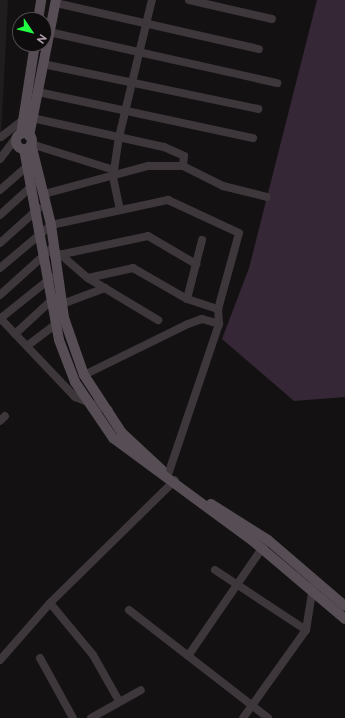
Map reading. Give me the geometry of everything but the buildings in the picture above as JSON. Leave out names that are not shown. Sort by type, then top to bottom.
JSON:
[{"type":"main road","points":[[39,12],[40,0]]},
{"type":"main road","points":[[52,19],[56,1]]},
{"type":"main road","points":[[34,52],[29,118],[25,140],[31,163],[32,187],[40,234],[52,253],[58,272],[60,321],[75,382],[113,438],[314,579],[345,606]]},
{"type":"main road","points":[[29,118],[38,92],[45,52]]},
{"type":"main road","points":[[31,163],[41,179],[51,225],[52,253],[49,280],[58,299]]},
{"type":"main road","points":[[60,321],[84,375],[122,433],[171,480]]},
{"type":"main road","points":[[265,544],[312,590],[345,619]]},
{"type":"street","points":[[120,210],[114,173],[119,137],[138,50],[147,23],[152,0]]},
{"type":"street","points":[[189,0],[272,19]]},
{"type":"street","points":[[56,1],[258,49]]},
{"type":"street","points":[[52,33],[138,50],[276,82]]},
{"type":"street","points":[[43,64],[132,80],[258,109]]},
{"type":"street","points":[[38,92],[125,109],[253,138]]},
{"type":"street","points":[[1,136],[29,118],[164,147],[184,156],[183,166]]},
{"type":"street","points":[[1,136],[25,140],[114,173]]},
{"type":"street","points":[[0,159],[25,140]]},
{"type":"street","points":[[0,190],[31,163]]},
{"type":"street","points":[[0,243],[36,211],[45,198],[114,173],[148,166],[183,166],[223,186],[267,197]]},
{"type":"street","points":[[0,215],[41,179]]},
{"type":"street","points":[[0,268],[51,225],[168,200],[239,233],[218,309],[219,324],[171,480],[50,603],[0,660]]},
{"type":"street","points":[[0,295],[52,253],[148,236],[196,264]]},
{"type":"street","points":[[187,299],[202,240]]},
{"type":"street","points":[[52,253],[88,278],[158,320]]},
{"type":"street","points":[[88,278],[134,268],[187,299],[218,309]]},
{"type":"street","points":[[58,272],[0,318],[75,396],[109,411]]},
{"type":"street","points":[[15,334],[58,299],[105,288]]},
{"type":"street","points":[[84,375],[188,324],[202,319],[219,324]]},
{"type":"street","points":[[27,346],[60,321]]},
{"type":"street","points":[[188,656],[235,584],[265,544]]},
{"type":"street","points":[[215,570],[306,630]]},
{"type":"street","points":[[243,718],[306,630],[314,579]]},
{"type":"street","points":[[50,603],[93,655],[120,701]]},
{"type":"street","points":[[129,610],[268,718]]},
{"type":"street","points":[[40,658],[73,718]]},
{"type":"street","points":[[90,718],[141,690]]},
{"type":"shaded area","points":[[0,0],[8,0],[1,137],[0,137]]},
{"type":"shaded area","points":[[317,0],[345,0],[345,397],[294,401],[222,339],[249,268]]}]
